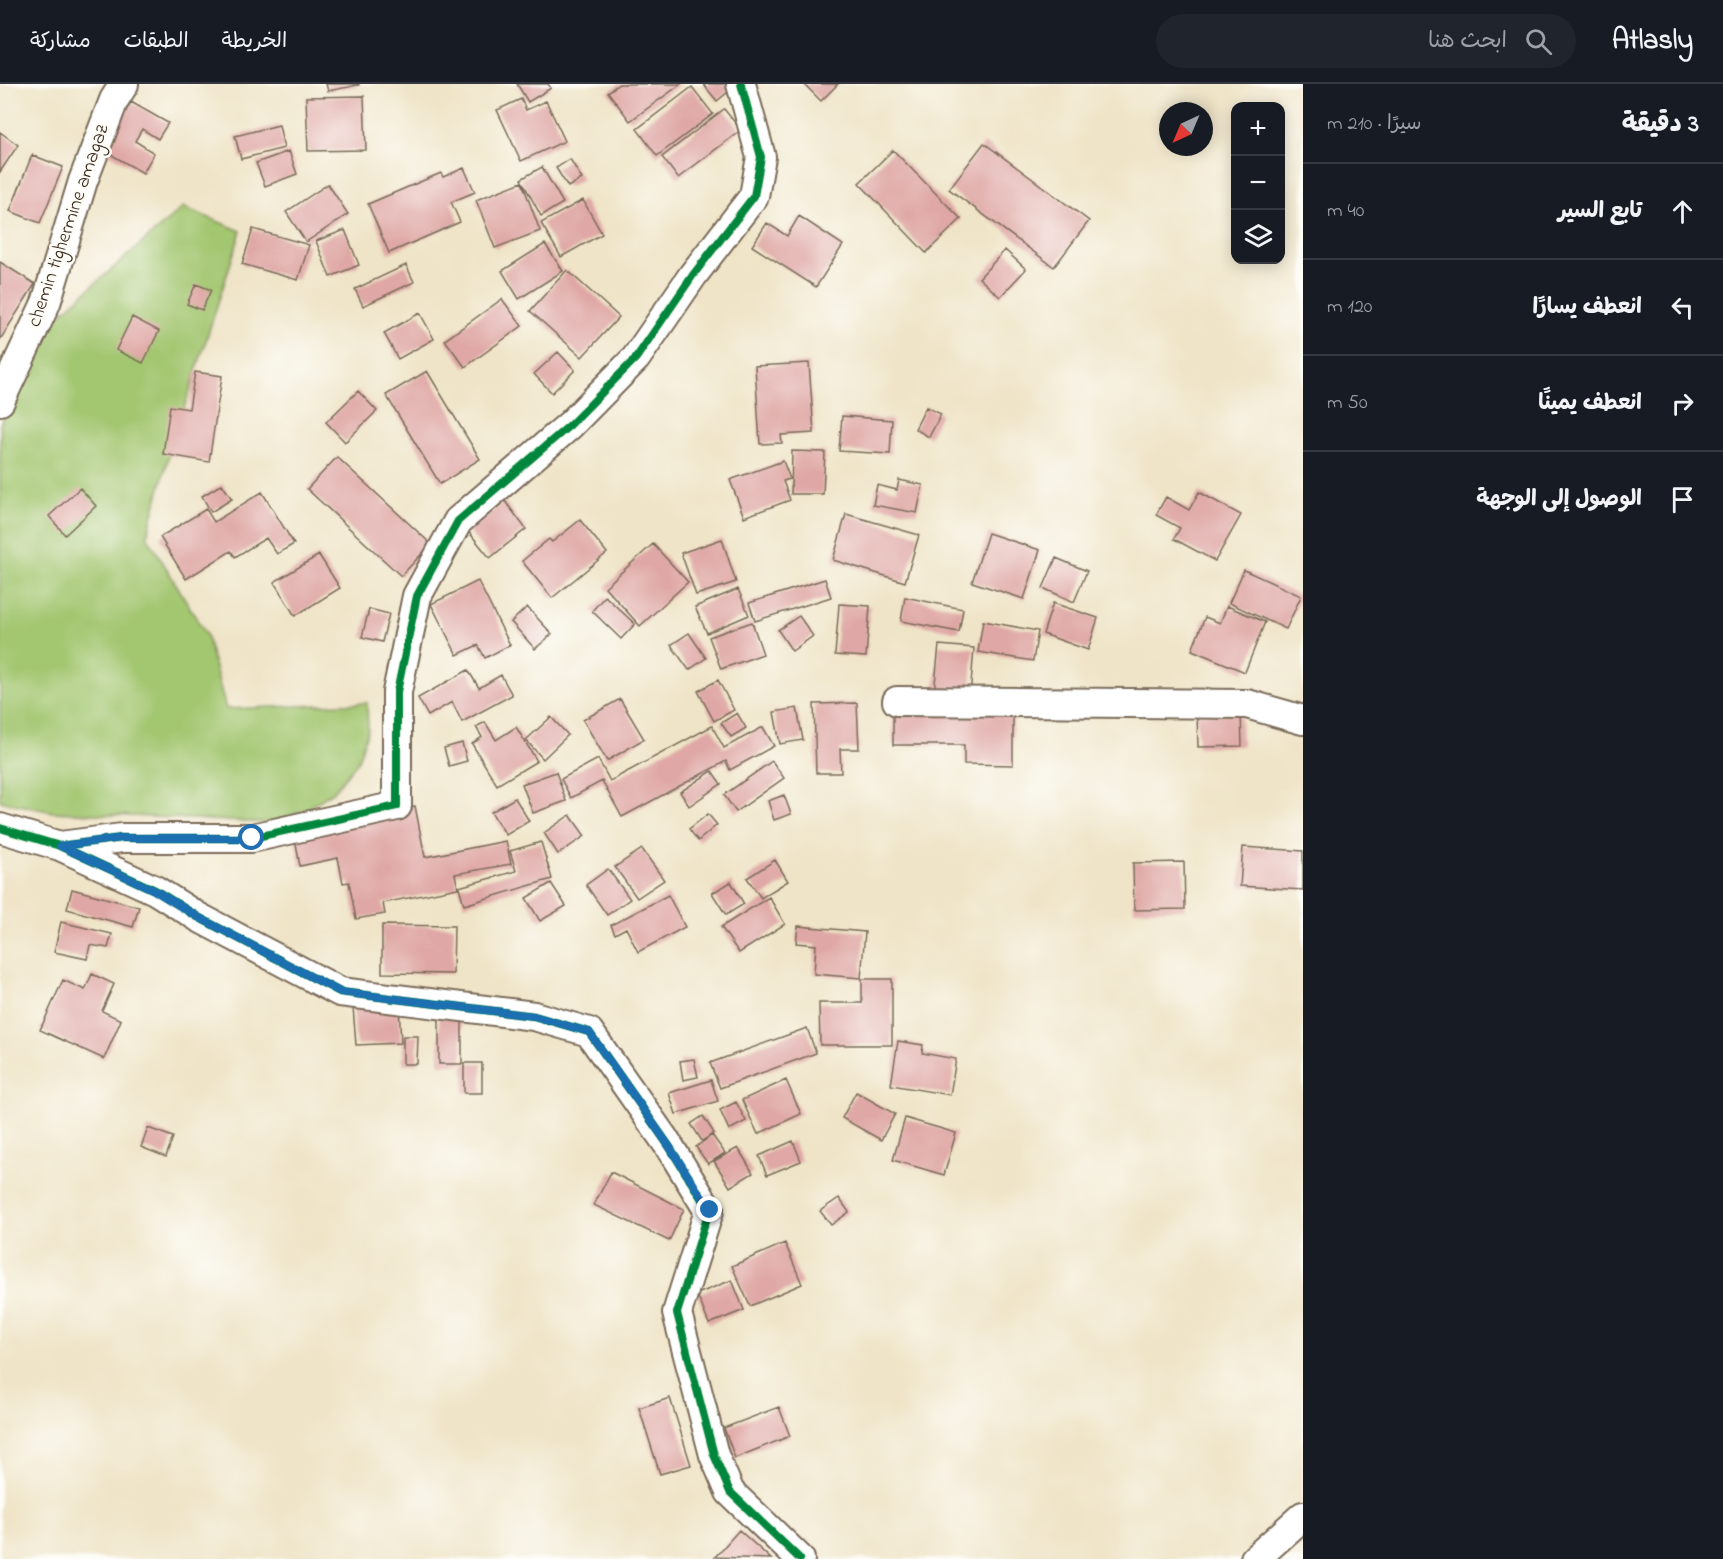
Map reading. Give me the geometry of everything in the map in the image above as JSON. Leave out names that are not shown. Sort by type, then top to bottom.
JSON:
[{"type":"street","name":"chemin tighermine amagaz","points":[[0,401],[46,303],[83,181],[114,100],[124,84]]},
{"type":"street","points":[[60,846],[122,838],[252,838],[396,806],[397,692],[417,596],[458,521],[570,424],[636,358],[693,275],[754,196],[761,157],[741,84]]},
{"type":"street","points":[[897,701],[1248,704],[1303,720]]},
{"type":"street","points":[[0,828],[60,846],[154,890],[198,917],[340,992],[534,1016],[589,1032],[669,1146],[710,1210],[677,1313],[714,1455],[730,1492],[800,1559]]},
{"type":"street","points":[[1255,1559],[1303,1516]]},
{"type":"green space","points":[[183,207],[241,231],[167,462],[147,536],[206,634],[226,709],[367,703],[368,730],[358,761],[333,792],[307,809],[271,823],[53,812],[0,801],[0,424],[56,318]]},
{"type":"building","points":[[326,84],[359,84],[359,85],[328,91]]},
{"type":"building","points":[[517,84],[548,84],[551,88],[528,102]]},
{"type":"building","points":[[619,84],[681,84],[630,121],[608,92]]},
{"type":"building","points":[[703,84],[738,84],[717,101]]},
{"type":"building","points":[[804,84],[838,84],[821,101]]},
{"type":"building","points":[[692,87],[713,114],[657,156],[637,129]]},
{"type":"building","points":[[364,96],[366,150],[308,151],[306,97]]},
{"type":"building","points":[[521,99],[526,110],[546,101],[565,141],[521,161],[497,110]]},
{"type":"building","points":[[131,102],[168,123],[158,139],[142,129],[135,141],[154,153],[143,173],[103,150]]},
{"type":"building","points":[[724,109],[741,130],[678,178],[662,157]]},
{"type":"building","points":[[279,125],[284,148],[241,159],[235,136]]},
{"type":"building","points":[[0,132],[18,145],[0,172]]},
{"type":"building","points":[[984,143],[1089,221],[1054,267],[949,189]]},
{"type":"building","points":[[893,150],[961,219],[926,253],[859,183]]},
{"type":"building","points":[[289,151],[297,174],[265,186],[256,163]]},
{"type":"building","points":[[32,155],[63,167],[40,223],[10,211]]},
{"type":"building","points":[[570,159],[582,179],[568,187],[556,168]]},
{"type":"building","points":[[542,167],[563,203],[541,216],[521,179]]},
{"type":"building","points":[[464,168],[475,192],[451,202],[460,222],[389,253],[368,204],[441,173],[443,177]]},
{"type":"building","points":[[522,182],[540,231],[495,248],[476,200]]},
{"type":"building","points":[[328,184],[348,214],[306,242],[286,212]]},
{"type":"building","points":[[583,200],[602,234],[561,257],[541,223]]},
{"type":"building","points":[[799,216],[843,245],[816,287],[752,246],[767,223],[787,236]]},
{"type":"building","points":[[253,229],[309,245],[298,280],[242,264]]},
{"type":"building","points":[[345,230],[359,265],[330,277],[316,241]]},
{"type":"building","points":[[545,244],[563,271],[519,299],[502,271]]},
{"type":"building","points":[[1005,250],[1026,269],[1000,297],[979,278]]},
{"type":"building","points":[[0,262],[35,284],[0,340]]},
{"type":"building","points":[[406,265],[414,282],[363,306],[355,289]]},
{"type":"building","points":[[567,270],[619,317],[582,357],[530,311]]},
{"type":"building","points":[[196,284],[211,290],[202,310],[187,304]]},
{"type":"building","points":[[502,299],[522,326],[465,367],[445,340]]},
{"type":"building","points":[[420,313],[434,339],[398,359],[384,333]]},
{"type":"building","points":[[132,317],[159,331],[143,363],[116,350]]},
{"type":"building","points":[[558,352],[575,370],[552,393],[534,374]]},
{"type":"building","points":[[809,363],[814,433],[781,435],[782,443],[760,444],[755,366]]},
{"type":"building","points":[[427,371],[480,459],[440,484],[386,395]]},
{"type":"building","points":[[195,372],[222,376],[209,462],[163,454],[170,406],[189,409]]},
{"type":"building","points":[[358,391],[377,411],[345,442],[326,422]]},
{"type":"building","points":[[926,407],[941,414],[929,437],[915,429]]},
{"type":"building","points":[[842,416],[892,420],[890,454],[839,451]]},
{"type":"building","points":[[792,451],[825,452],[823,494],[791,494]]},
{"type":"building","points":[[337,457],[431,544],[401,576],[307,489]]},
{"type":"building","points":[[783,461],[790,479],[783,481],[790,500],[744,517],[730,480]]},
{"type":"building","points":[[899,480],[923,485],[917,513],[873,505],[877,485],[897,490]]},
{"type":"building","points":[[222,484],[232,499],[211,512],[202,496]]},
{"type":"building","points":[[80,488],[96,506],[65,535],[49,516]]},
{"type":"building","points":[[262,492],[294,544],[277,554],[266,538],[235,557],[231,551],[186,579],[160,537],[206,509],[214,522]]},
{"type":"building","points":[[1199,492],[1241,515],[1215,561],[1174,539],[1180,528],[1156,515],[1166,497],[1189,510]]},
{"type":"building","points":[[505,501],[526,529],[490,558],[468,531]]},
{"type":"building","points":[[846,514],[919,535],[905,582],[833,560]]},
{"type":"building","points":[[580,520],[607,553],[552,598],[522,561],[549,539],[552,542]]},
{"type":"building","points":[[988,533],[1040,550],[1024,599],[972,582]]},
{"type":"building","points":[[722,539],[736,582],[696,595],[681,553]]},
{"type":"building","points":[[653,544],[688,582],[640,626],[605,587]]},
{"type":"building","points":[[319,555],[340,588],[295,616],[274,582]]},
{"type":"building","points":[[1056,558],[1087,571],[1074,602],[1043,588]]},
{"type":"building","points":[[1244,570],[1301,596],[1286,629],[1229,603]]},
{"type":"building","points":[[825,579],[831,597],[755,621],[749,603]]},
{"type":"building","points":[[478,581],[510,645],[485,658],[478,645],[457,655],[431,604]]},
{"type":"building","points":[[738,589],[749,615],[707,633],[695,607]]},
{"type":"building","points":[[605,596],[635,624],[621,639],[592,611]]},
{"type":"building","points":[[905,597],[963,609],[959,632],[901,621]]},
{"type":"building","points":[[1053,603],[1098,618],[1088,650],[1043,634]]},
{"type":"building","points":[[839,604],[870,606],[866,657],[835,655]]},
{"type":"building","points":[[1227,606],[1265,622],[1245,672],[1192,650],[1205,617],[1220,623]]},
{"type":"building","points":[[527,607],[552,634],[535,649],[511,622]]},
{"type":"building","points":[[369,609],[389,614],[382,642],[362,637]]},
{"type":"building","points":[[799,616],[813,636],[792,651],[778,630]]},
{"type":"building","points":[[983,621],[1038,631],[1033,661],[978,652]]},
{"type":"building","points":[[752,622],[763,654],[721,669],[709,637]]},
{"type":"building","points":[[689,633],[706,658],[689,670],[671,645]]},
{"type":"building","points":[[939,645],[974,648],[970,696],[934,693]]},
{"type":"building","points":[[468,670],[479,688],[501,675],[512,695],[462,722],[452,702],[428,716],[418,698]]},
{"type":"building","points":[[718,680],[734,710],[714,721],[698,691]]},
{"type":"building","points":[[620,699],[644,739],[607,761],[583,720]]},
{"type":"building","points":[[857,703],[859,749],[840,749],[841,773],[816,773],[814,704]]},
{"type":"building","points":[[893,707],[1013,708],[1013,765],[964,764],[964,745],[893,745]]},
{"type":"building","points":[[797,708],[803,740],[780,744],[774,712]]},
{"type":"building","points":[[737,713],[746,728],[731,737],[721,723]]},
{"type":"building","points":[[1241,713],[1242,746],[1198,747],[1197,714]]},
{"type":"building","points":[[551,717],[568,735],[543,759],[526,740]]},
{"type":"building","points":[[485,722],[496,740],[516,727],[537,761],[497,785],[472,744],[482,737],[476,727]]},
{"type":"building","points":[[712,726],[724,748],[763,727],[774,746],[730,770],[726,761],[622,817],[602,781],[571,798],[561,779],[598,759],[610,781]]},
{"type":"building","points":[[462,743],[467,761],[449,766],[444,748]]},
{"type":"building","points":[[772,761],[784,778],[736,812],[724,795]]},
{"type":"building","points":[[712,771],[721,784],[689,806],[680,792]]},
{"type":"building","points":[[556,772],[566,801],[533,813],[522,784]]},
{"type":"building","points":[[784,795],[791,814],[774,820],[768,801]]},
{"type":"building","points":[[515,798],[529,821],[506,835],[491,812]]},
{"type":"building","points":[[415,806],[425,857],[506,841],[511,864],[455,874],[458,888],[383,903],[385,914],[356,919],[349,882],[343,883],[338,858],[300,866],[294,834]]},
{"type":"building","points":[[708,814],[717,825],[698,841],[689,829]]},
{"type":"building","points":[[570,815],[585,836],[558,854],[544,833]]},
{"type":"building","points":[[541,842],[552,879],[464,905],[459,887],[516,871],[510,851]]},
{"type":"building","points":[[1243,847],[1303,851],[1303,890],[1240,886]]},
{"type":"building","points":[[642,849],[664,880],[637,898],[615,867]]},
{"type":"building","points":[[775,860],[788,881],[761,898],[747,878]]},
{"type":"building","points":[[1184,862],[1185,909],[1134,910],[1133,863]]},
{"type":"building","points":[[608,869],[630,899],[607,915],[586,885]]},
{"type":"building","points":[[731,882],[744,904],[726,915],[712,893]]},
{"type":"building","points":[[551,883],[566,906],[540,921],[526,898]]},
{"type":"building","points":[[72,889],[139,907],[133,927],[67,909]]},
{"type":"building","points":[[668,895],[685,927],[638,952],[626,928],[615,934],[611,925]]},
{"type":"building","points":[[769,897],[785,924],[739,953],[721,927]]},
{"type":"building","points":[[61,922],[112,934],[108,948],[90,945],[87,959],[54,952]]},
{"type":"building","points":[[382,925],[454,926],[453,974],[382,973]]},
{"type":"building","points":[[798,926],[865,932],[861,978],[814,974],[816,945],[796,943]]},
{"type":"building","points":[[92,974],[114,984],[102,1011],[121,1020],[104,1059],[40,1030],[63,980],[85,990]]},
{"type":"building","points":[[862,979],[892,979],[892,1045],[820,1045],[819,1003],[862,1003]]},
{"type":"building","points":[[399,1005],[401,1043],[356,1045],[353,1007]]},
{"type":"building","points":[[439,1017],[462,1017],[462,1064],[439,1064]]},
{"type":"building","points":[[807,1028],[816,1053],[720,1088],[710,1063]]},
{"type":"building","points":[[403,1036],[418,1036],[417,1064],[403,1064]]},
{"type":"building","points":[[898,1041],[923,1045],[922,1053],[956,1059],[950,1095],[891,1085]]},
{"type":"building","points":[[694,1059],[698,1077],[683,1080],[680,1061]]},
{"type":"building","points":[[464,1063],[482,1063],[482,1093],[464,1093]]},
{"type":"building","points":[[711,1080],[718,1101],[676,1114],[669,1093]]},
{"type":"building","points":[[786,1080],[801,1114],[758,1134],[742,1100]]},
{"type":"building","points":[[856,1092],[895,1114],[881,1140],[842,1118]]},
{"type":"building","points":[[736,1102],[746,1121],[729,1130],[720,1110]]},
{"type":"building","points":[[703,1116],[714,1133],[702,1141],[691,1124]]},
{"type":"building","points":[[905,1118],[956,1133],[944,1175],[893,1160]]},
{"type":"building","points":[[148,1128],[173,1137],[166,1157],[141,1147]]},
{"type":"building","points":[[712,1135],[725,1153],[708,1164],[696,1147]]},
{"type":"building","points":[[793,1141],[801,1161],[767,1175],[759,1156]]},
{"type":"building","points":[[738,1148],[753,1173],[730,1187],[714,1161]]},
{"type":"building","points":[[611,1172],[684,1209],[669,1241],[594,1205]]},
{"type":"building","points":[[839,1198],[849,1212],[831,1225],[820,1211]]},
{"type":"building","points":[[785,1243],[802,1284],[750,1306],[732,1266]]},
{"type":"building","points":[[732,1280],[744,1310],[709,1324],[697,1294]]},
{"type":"building","points":[[670,1398],[691,1465],[660,1474],[639,1408]]},
{"type":"building","points":[[779,1407],[790,1436],[735,1458],[724,1428]]},
{"type":"building","points":[[739,1530],[771,1559],[715,1557]]},
{"type":"cycle path","points":[[60,846],[122,838],[252,838],[397,806],[397,692],[417,596],[458,521],[570,425],[636,358],[693,275],[754,196],[761,157],[741,84]]},
{"type":"cycle path","points":[[0,828],[60,846],[155,890],[198,917],[340,992],[534,1016],[589,1032],[669,1146],[709,1211],[677,1313],[714,1455],[730,1492],[800,1559]]},
{"type":"route","points":[[252,838],[122,838],[60,846],[154,890],[198,917],[340,992],[534,1016],[589,1032],[669,1146],[710,1210]]}]
